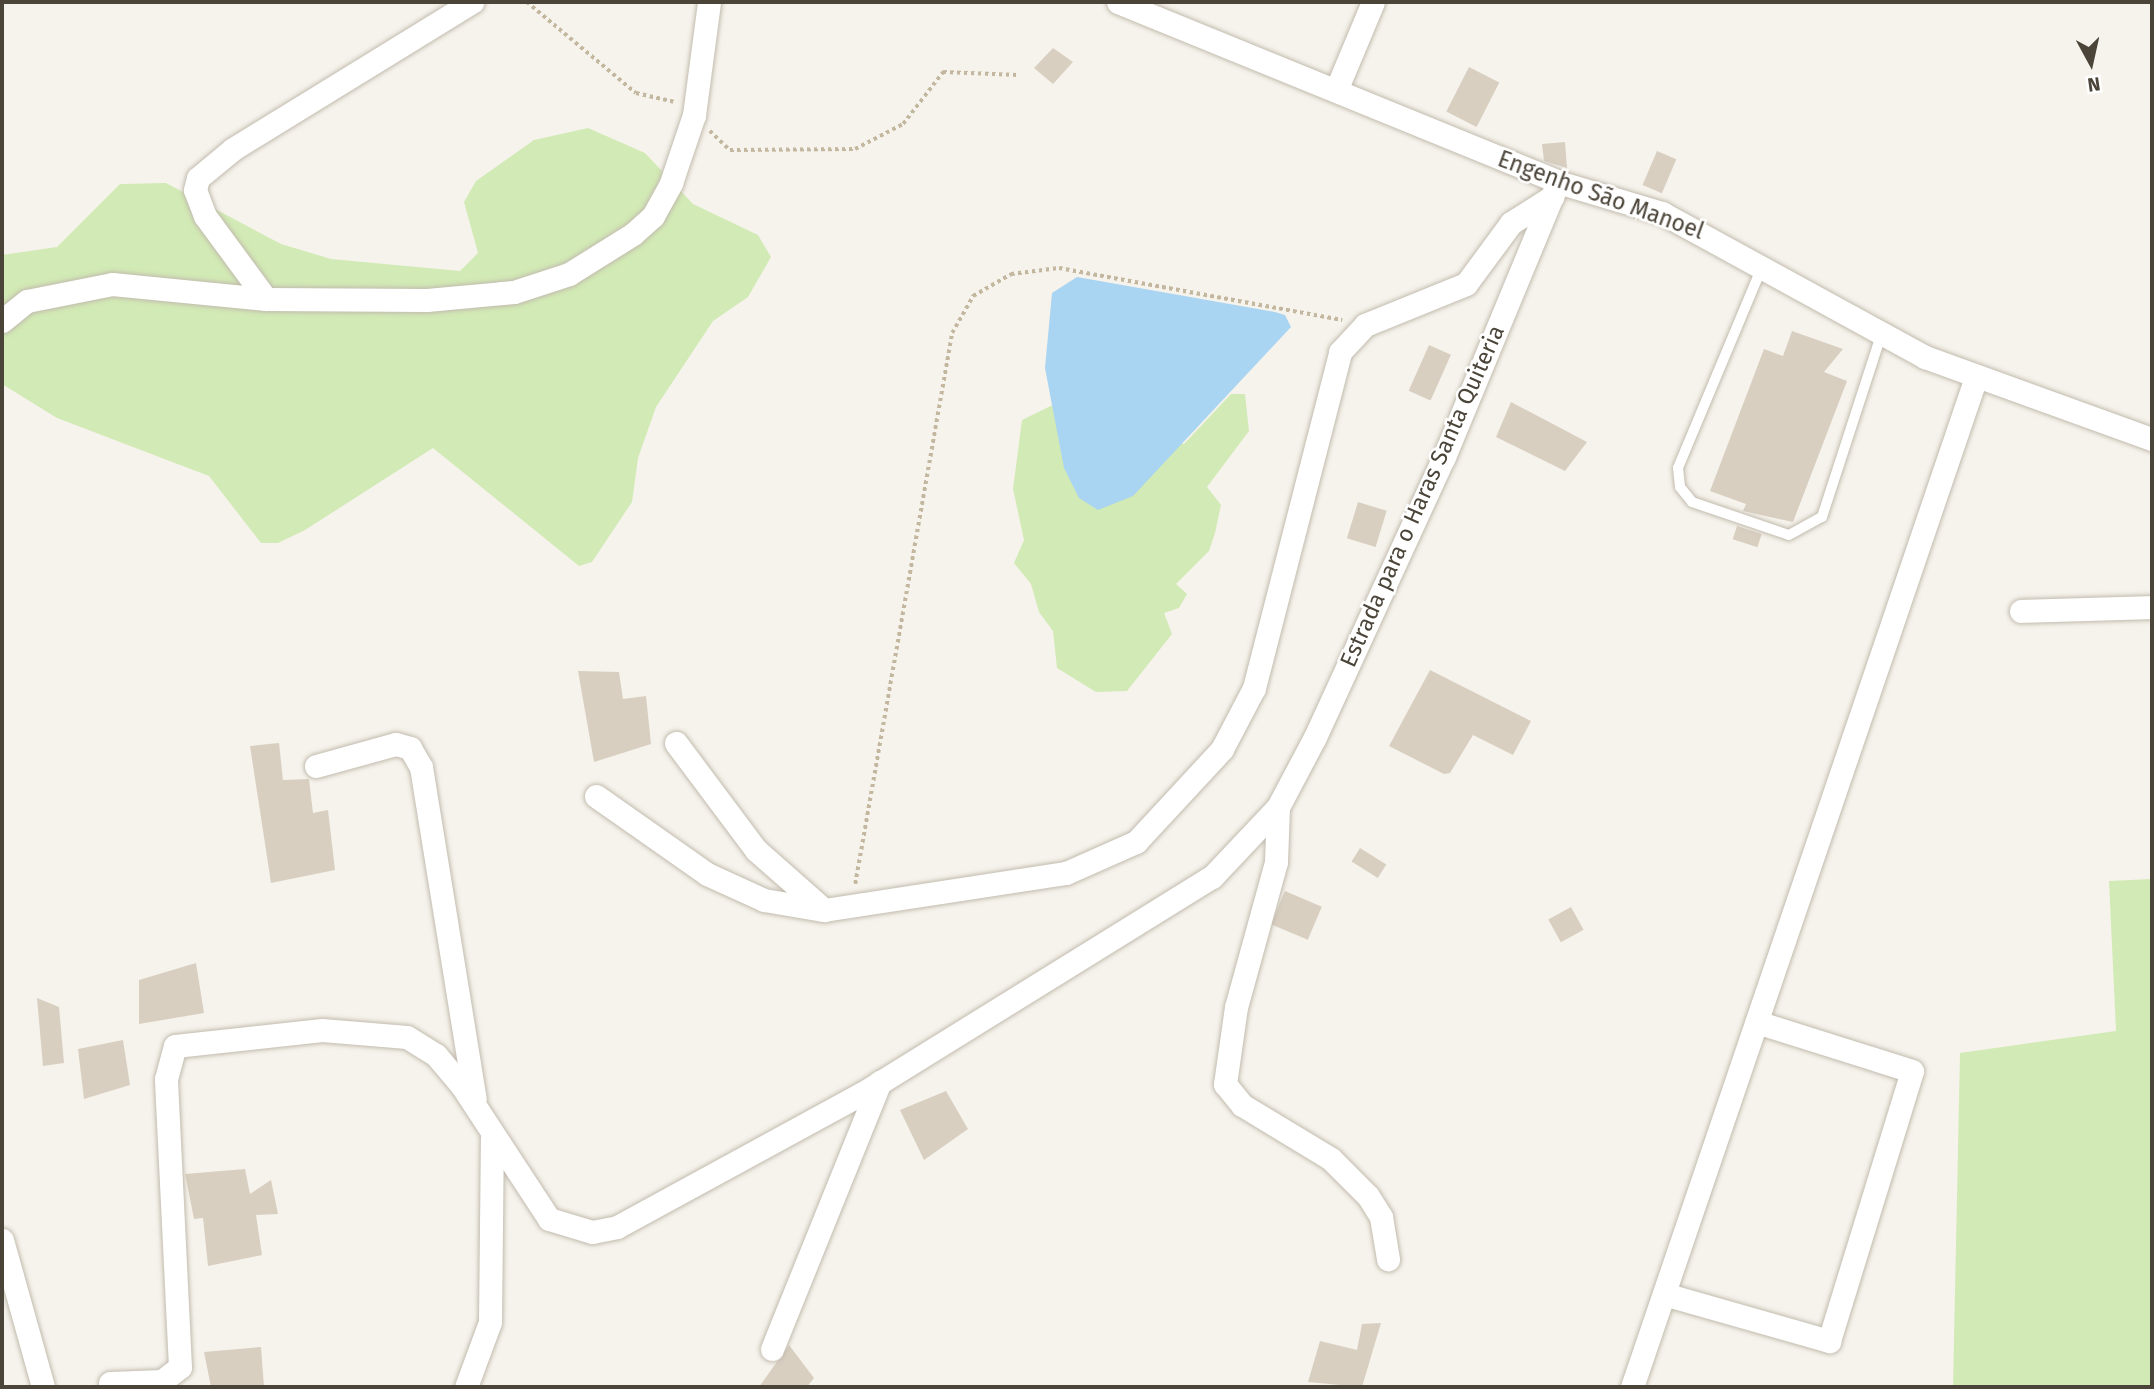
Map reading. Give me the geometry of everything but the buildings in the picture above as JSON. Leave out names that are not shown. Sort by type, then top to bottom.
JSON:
[{"type":"street","points":[[266,299],[201,209],[198,178],[233,149],[472,2]]},
{"type":"street","points":[[2,321],[27,301],[111,284],[266,299],[464,297],[514,292],[569,274],[653,216],[694,115],[709,2]]},
{"type":"street","name":"Engenho São Manoel","points":[[1118,2],[1337,88],[1555,189],[1662,213],[1762,265],[1881,335],[1976,377],[2152,439]]},
{"type":"street","points":[[1337,88],[1373,2]]},
{"type":"street","points":[[596,796],[707,874],[764,900],[824,910],[1066,873],[1126,848],[1170,812],[1223,749],[1254,688],[1328,389],[1340,352],[1365,325],[1466,284],[1511,223],[1555,189]]},
{"type":"street","name":"Estrada para o Haras Santa Quiteria","points":[[1278,807],[1444,457],[1555,189]]},
{"type":"street","points":[[1632,1387],[1976,377]]},
{"type":"street","points":[[2021,611],[2152,607]]},
{"type":"street","points":[[676,743],[756,850],[824,910]]},
{"type":"street","points":[[316,766],[396,744],[410,748],[421,767],[477,1109]]},
{"type":"street","points":[[110,1383],[171,1383],[180,1367],[182,1344],[166,1079],[176,1046],[323,1030],[407,1037],[436,1055],[477,1109],[549,1219],[592,1232],[617,1227],[880,1082],[1212,877],[1278,807]]},
{"type":"street","points":[[1278,807],[1276,862],[1236,1007],[1225,1084],[1242,1105],[1331,1159],[1368,1196],[1381,1217],[1388,1259]]},
{"type":"street","points":[[1664,1294],[1829,1340],[1912,1071],[1757,1022]]},
{"type":"street","points":[[772,1349],[880,1082]]},
{"type":"street","points":[[466,1387],[490,1322],[492,1135]]},
{"type":"street","points":[[2,1240],[43,1387]]},
{"type":"lane","points":[[1762,265],[1678,468],[1680,487],[1692,502],[1789,536],[1822,517],[1881,335]]},
{"type":"path","points":[[527,2],[636,93],[674,101],[694,115],[730,150],[855,149],[904,124],[943,72],[1020,75]]},
{"type":"path","points":[[851,907],[952,333],[973,296],[1012,274],[1059,268],[1365,325]]},
{"type":"green space","points":[[588,128],[645,153],[693,204],[758,235],[771,257],[748,297],[713,321],[656,407],[638,458],[632,502],[592,562],[579,566],[433,448],[305,530],[278,543],[261,543],[209,476],[57,418],[2,384],[2,255],[57,247],[120,184],[166,183],[281,244],[331,259],[460,271],[478,253],[464,202],[476,181],[534,140]]},
{"type":"green space","points":[[1231,394],[1245,394],[1249,431],[1207,487],[1221,505],[1215,533],[1209,551],[1176,584],[1187,594],[1179,608],[1164,613],[1172,634],[1127,691],[1096,692],[1057,668],[1053,631],[1039,612],[1031,584],[1014,563],[1024,540],[1013,489],[1022,420],[1067,398],[1184,444]]},
{"type":"green space","points":[[2152,879],[2152,1387],[1953,1387],[1960,1053],[2116,1031],[2109,881]]},
{"type":"water","points":[[1077,277],[1275,312],[1285,315],[1291,327],[1133,496],[1098,510],[1079,498],[1064,468],[1045,368],[1052,293]]}]
